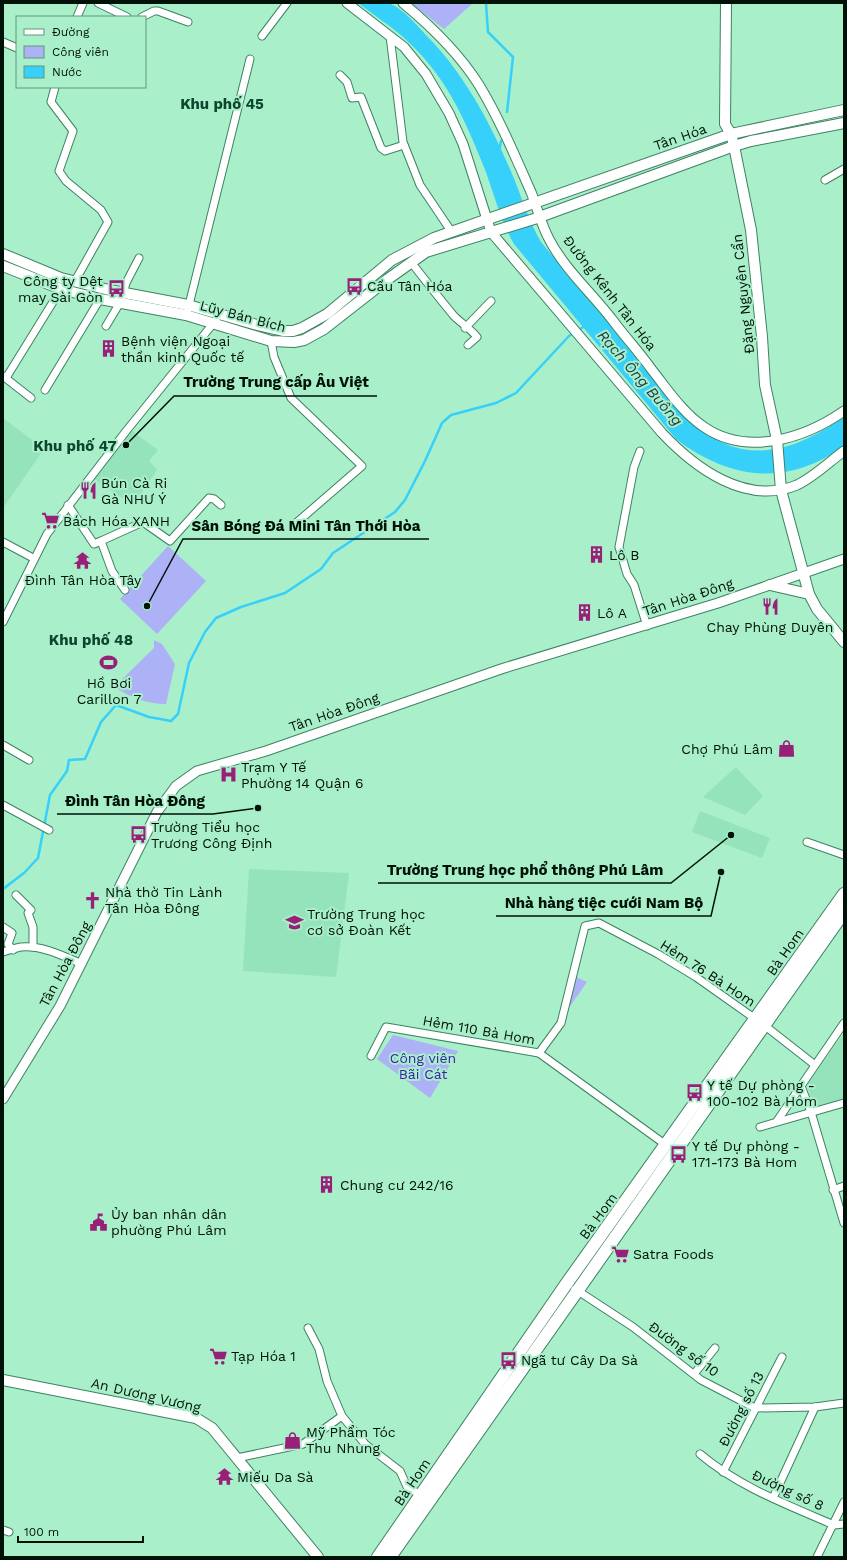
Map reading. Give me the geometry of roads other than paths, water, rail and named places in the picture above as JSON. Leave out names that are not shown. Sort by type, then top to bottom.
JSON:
[{"type":"main road","name":"Đặng Nguyên Cẩn","points":[[726,3],[725,124],[731,134],[734,146],[751,230],[762,337],[765,385],[777,440],[781,490]]},
{"type":"main road","name":"Tân Hóa","points":[[532,204],[731,134],[844,110]]},
{"type":"main road","name":"Tân Hóa","points":[[537,218],[734,146],[751,141],[844,123]]},
{"type":"main road","points":[[491,218],[532,204]]},
{"type":"main road","name":"Lũy Bán Bích","points":[[3,254],[40,270],[122,297],[187,310],[219,313],[257,325],[283,331],[302,328],[327,314],[392,260],[427,241],[451,231],[491,218]]},
{"type":"main road","points":[[495,231],[537,218]]},
{"type":"main road","name":"Lũy Bán Bích","points":[[187,310],[214,323],[271,341],[294,342],[304,340],[324,328],[426,252],[495,231]]},
{"type":"main road","name":"Lũy Bán Bích","points":[[3,266],[61,289],[100,299],[122,297]]},
{"type":"main road","points":[[781,490],[809,594],[817,609],[844,642]]},
{"type":"main road","points":[[770,585],[799,590],[809,594]]},
{"type":"main road","name":"Bà Hom","points":[[378,1557],[426,1496],[578,1290],[760,1022],[844,894]]},
{"type":"main road","name":"Bà Hom","points":[[390,1557],[426,1496],[567,1283],[666,1145],[842,918]]},
{"type":"main road","name":"An Dương Vương","points":[[3,1380],[196,1418],[212,1428],[318,1557]]},
{"type":"street","points":[[77,16],[83,3]]},
{"type":"street","points":[[98,3],[125,16]]},
{"type":"street","points":[[262,36],[287,3]]},
{"type":"street","points":[[347,3],[404,47],[426,74],[450,113],[495,231],[583,341],[662,433],[685,456],[716,477],[746,489],[769,492],[781,490],[809,478],[844,451]]},
{"type":"street","name":"Đường Kênh Tân Hóa","points":[[403,3],[432,27],[462,61],[479,85],[501,127],[537,218],[549,239],[560,256],[613,320],[676,401],[690,416],[706,428],[731,438],[755,442],[777,440],[808,432],[844,410]]},
{"type":"street","points":[[144,16],[154,11],[158,11],[188,22]]},
{"type":"street","points":[[390,36],[404,146],[420,185],[451,231]]},
{"type":"street","points":[[3,42],[16,48]]},
{"type":"street","points":[[187,310],[250,59]]},
{"type":"street","points":[[340,75],[346,82],[352,98],[361,97],[381,148],[385,150],[404,146]]},
{"type":"street","points":[[55,88],[51,102],[73,131],[59,171],[66,182],[100,210],[108,222],[75,281]]},
{"type":"street","points":[[825,180],[844,169]]},
{"type":"street","points":[[106,326],[122,297],[139,258]]},
{"type":"street","points":[[411,262],[465,328],[473,331],[476,336],[468,346]]},
{"type":"street","points":[[31,398],[4,377],[61,289]]},
{"type":"street","points":[[45,390],[100,299]]},
{"type":"street","points":[[465,328],[491,301]]},
{"type":"street","points":[[3,622],[33,558],[47,534],[68,505],[214,323],[219,313]]},
{"type":"street","points":[[271,341],[274,357],[291,398],[362,466],[295,524]]},
{"type":"street","points":[[640,451],[634,467],[619,547],[626,574],[634,585],[646,626]]},
{"type":"street","points":[[68,505],[94,544],[143,522],[170,541],[208,498],[214,499],[221,505]]},
{"type":"street","points":[[101,541],[112,571],[125,590]]},
{"type":"street","points":[[3,542],[33,558]]},
{"type":"street","name":"Tân Hòa Đông","points":[[3,1099],[60,1006],[157,812],[172,790],[190,775],[271,749],[501,669],[646,626],[844,559]]},
{"type":"street","points":[[3,745],[29,760]]},
{"type":"street","points":[[3,804],[49,830]]},
{"type":"street","points":[[808,842],[844,855]]},
{"type":"street","points":[[16,895],[30,910],[28,913],[33,927],[33,947]]},
{"type":"street","name":"Hẻm 76 Bà Hom","points":[[539,1053],[561,1023],[585,926],[599,923],[658,954],[690,973],[760,1022]]},
{"type":"street","points":[[3,927],[12,932],[8,944],[13,950]]},
{"type":"street","points":[[3,952],[20,947],[33,947],[54,952],[82,964]]},
{"type":"street","points":[[760,1022],[815,1065]]},
{"type":"street","points":[[777,1121],[844,1023]]},
{"type":"street","name":"Hẻm 110 Bà Hom","points":[[371,1056],[386,1027],[539,1053],[666,1145]]},
{"type":"street","points":[[801,1086],[811,1112],[844,1223]]},
{"type":"street","points":[[760,1127],[844,1102]]},
{"type":"street","points":[[833,1190],[844,1186]]},
{"type":"street","name":"Đường số 10","points":[[567,1283],[633,1328],[701,1380],[755,1408],[844,1404]]},
{"type":"street","points":[[308,1328],[318,1349],[327,1381],[342,1416],[364,1444],[400,1472],[408,1489],[426,1496]]},
{"type":"street","points":[[694,1374],[715,1348]]},
{"type":"street","name":"Đường số 13","points":[[723,1472],[782,1357]]},
{"type":"street","points":[[772,1498],[815,1406]]},
{"type":"street","points":[[237,1458],[303,1444],[342,1416]]},
{"type":"street","name":"Đường số 8","points":[[700,1454],[723,1472],[772,1498],[834,1525],[844,1524]]},
{"type":"street","points":[[817,1557],[844,1502]]},
{"type":"water","name":"Rạch Ông Buông","points":[[384,2],[391,4],[405,13],[440,50],[466,85],[488,122],[541,242],[685,415],[705,432],[722,443],[740,449],[758,450],[776,449],[794,444],[828,427],[844,416],[844,446],[823,459],[801,468],[780,473],[759,473],[738,470],[717,463],[696,453],[676,439],[514,244],[505,226],[484,167],[468,130],[441,80],[417,50],[402,36],[358,3]]},
{"type":"waterway","points":[[486,3],[488,32],[513,57],[507,112]]},
{"type":"waterway","points":[[499,151],[501,141]]},
{"type":"waterway","points":[[3,889],[24,873],[38,858],[50,795],[67,771],[69,760],[85,759],[101,722],[116,705],[149,717],[171,721],[178,714],[189,663],[205,632],[216,618],[241,607],[285,593],[321,569],[333,553],[395,512],[405,500],[442,423],[451,415],[496,403],[516,393],[569,336],[585,326]]},
{"type":"place","name":"Cầu Tân Hóa","points":[[354,286]]},
{"type":"place","name":"Công ty Dệt may Sài Gòn","points":[[116,289]]},
{"type":"place","name":"Bệnh viện Ngoại thần kinh Quốc tế","points":[[108,349]]},
{"type":"place","name":"Trường Trung cấp Âu Việt","points":[[126,445]]},
{"type":"place","name":"Bún Cà Ri Gà NHƯ Ý","points":[[88,491]]},
{"type":"place","name":"Bách Hóa XANH","points":[[50,521]]},
{"type":"place","name":"Lô B","points":[[596,555]]},
{"type":"place","name":"Đình Tân Hòa Tây","points":[[83,560]]},
{"type":"place","name":"Sân Bóng Đá Mini Tân Thới Hòa","points":[[147,606]]},
{"type":"place","name":"Chay Phùng Duyên","points":[[770,607]]},
{"type":"place","name":"Lô A","points":[[584,613]]},
{"type":"place","name":"Hồ Bơi Carillon 7","points":[[109,663]]},
{"type":"place","name":"Chợ Phú Lâm","points":[[786,749]]},
{"type":"place","name":"Trạm Y Tế Phường 14 Quận 6","points":[[228,775]]},
{"type":"place","name":"Đình Tân Hòa Đông","points":[[258,808]]},
{"type":"place","name":"Trường Tiểu học Trương Công Định","points":[[138,835]]},
{"type":"place","name":"Trường Trung học phổ thông Phú Lâm","points":[[731,835]]},
{"type":"place","name":"Nhà hàng tiệc cưới Nam Bộ","points":[[721,872]]},
{"type":"place","name":"Nhà thờ Tin Lành Tân Hòa Đông","points":[[92,900]]},
{"type":"place","name":"Trường Trung học cơ sở Đoàn Kết","points":[[294,922]]},
{"type":"place","name":"Y tế Dự phòng - 100-102 Bà Hom","points":[[694,1093]]},
{"type":"place","name":"Y tế Dự phòng - 171-173 Bà Hom","points":[[679,1154]]},
{"type":"place","name":"Chung cư 242/16","points":[[327,1185]]},
{"type":"place","name":"Ủy ban nhân dân phường Phú Lâm","points":[[98,1222]]},
{"type":"place","name":"Satra Foods","points":[[620,1254]]},
{"type":"place","name":"Tạp Hóa 1","points":[[218,1356]]},
{"type":"place","name":"Ngã tư Cây Da Sà","points":[[508,1360]]},
{"type":"place","name":"Mỹ Phẩm Tóc Thu Nhung","points":[[293,1440]]},
{"type":"place","name":"Miếu Da Sà","points":[[224,1477]]},
{"type":"district","name":"Khu phố 45","points":[[222,104]]},
{"type":"district","name":"Khu phố 47","points":[[75,446]]},
{"type":"district","name":"Khu phố 48","points":[[91,640]]},
{"type":"park label","name":"Công viên Bãi Cát","points":[[423,1066]]}]
